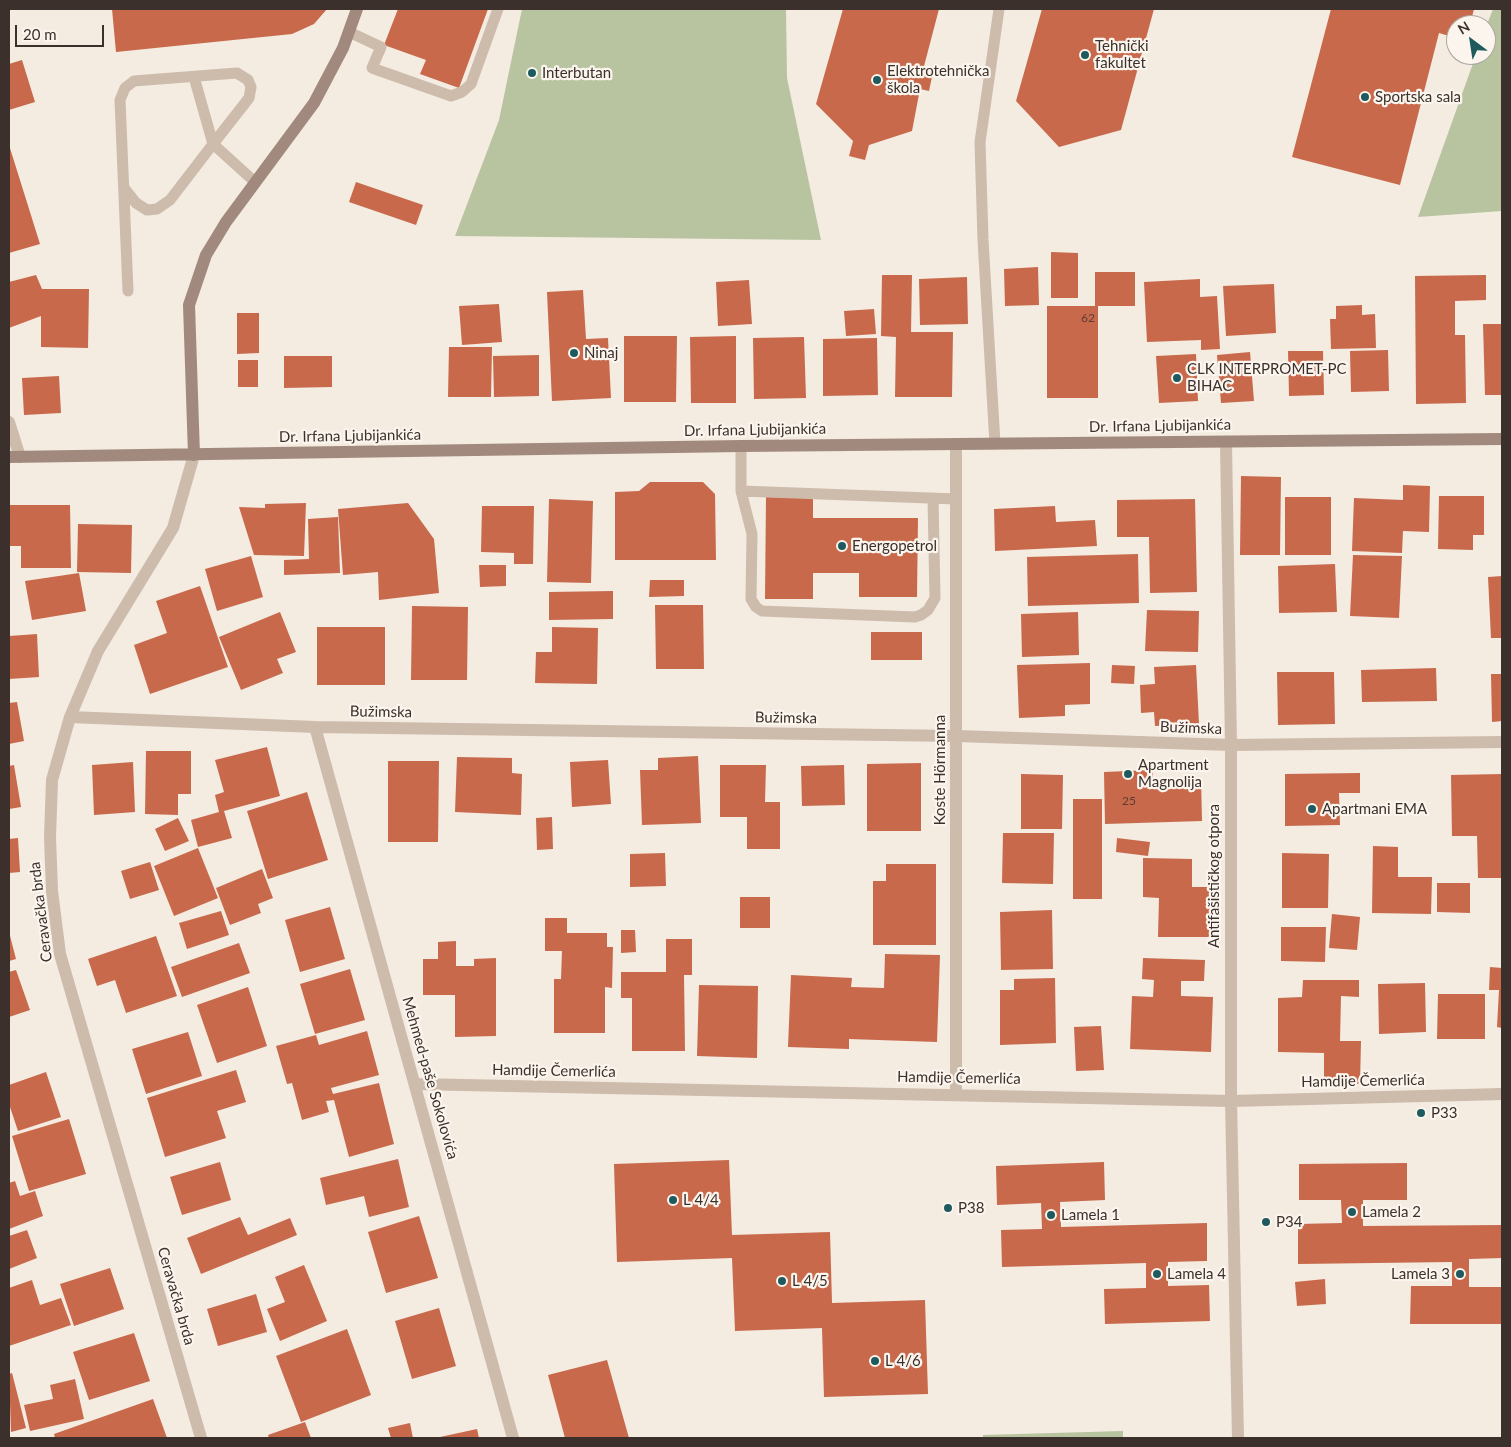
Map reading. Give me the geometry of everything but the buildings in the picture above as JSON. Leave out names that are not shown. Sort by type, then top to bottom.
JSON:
[{"type":"main road","points":[[194,455],[189,305],[206,256],[226,222],[314,103],[343,48],[357,9]]},
{"type":"main road","name":"Dr. Irfana Ljubijankića","points":[[14,457],[741,446],[1502,439]]},
{"type":"street","points":[[9,422],[14,457]]},
{"type":"street","name":"Antifašističkog otpora","points":[[1226,442],[1231,745],[1231,1101],[1238,1438]]},
{"type":"street","name":"Koste Hörmanna","points":[[956,445],[956,1094]]},
{"type":"street","name":"Ceravačka brda","points":[[194,455],[173,528],[98,651],[70,717],[52,780],[50,837],[52,891],[60,954],[201,1438]]},
{"type":"street","name":"Bužimska","points":[[70,717],[315,727],[956,736],[1231,745],[1502,742]]},
{"type":"street","name":"Mehmed-paše Sokolovića","points":[[315,727],[513,1438]]},
{"type":"street","name":"Hamdije Čemerlića","points":[[415,1084],[1231,1101],[1502,1094]]},
{"type":"lane","points":[[349,32],[381,47],[372,68],[451,96],[462,92],[471,84],[498,9]]},
{"type":"lane","points":[[995,444],[983,240],[980,142],[999,9]]},
{"type":"lane","points":[[124,188],[136,203],[147,210],[157,209],[170,200],[249,98],[251,87],[248,80],[237,73],[134,81],[125,88],[120,100],[128,291]]},
{"type":"lane","points":[[194,77],[213,144],[255,182]]},
{"type":"lane","points":[[741,446],[741,491],[752,534],[751,592],[756,607],[762,610],[915,617],[928,610],[934,598],[933,498]]},
{"type":"lane","points":[[741,491],[956,499]]},
{"type":"green space","points":[[522,9],[786,9],[787,78],[821,240],[455,236],[499,120]]},
{"type":"green space","points":[[1493,9],[1502,9],[1502,211],[1418,217],[1472,65],[1496,65],[1496,15],[1491,15]]},
{"type":"green space","points":[[1123,1431],[1123,1438],[983,1438],[983,1435]]},
{"type":"place","name":"Tehnički fakultet","points":[[1085,55]]},
{"type":"place","name":"Interbutan","points":[[532,73]]},
{"type":"place","name":"Elektrotehnička škola","points":[[877,80]]},
{"type":"place","name":"Sportska sala","points":[[1365,97]]},
{"type":"place","name":"Ninaj","points":[[574,353]]},
{"type":"place","name":"CLK INTERPROMET-PC BIHAC","points":[[1177,378]]},
{"type":"place","name":"Energopetrol","points":[[842,546]]},
{"type":"place","name":"Apartment Magnolija","points":[[1128,774]]},
{"type":"place","name":"Apartmani EMA","points":[[1312,809]]},
{"type":"place","name":"P33","points":[[1421,1113]]},
{"type":"place","name":"L 4/4","points":[[673,1200]]},
{"type":"place","name":"P38","points":[[948,1208]]},
{"type":"place","name":"Lamela 2","points":[[1352,1212]]},
{"type":"place","name":"Lamela 1","points":[[1051,1215]]},
{"type":"place","name":"P34","points":[[1266,1222]]},
{"type":"place","name":"Lamela 4","points":[[1157,1274]]},
{"type":"place","name":"Lamela 3","points":[[1460,1274]]},
{"type":"place","name":"L 4/5","points":[[782,1281]]},
{"type":"place","name":"L 4/6","points":[[875,1361]]}]
